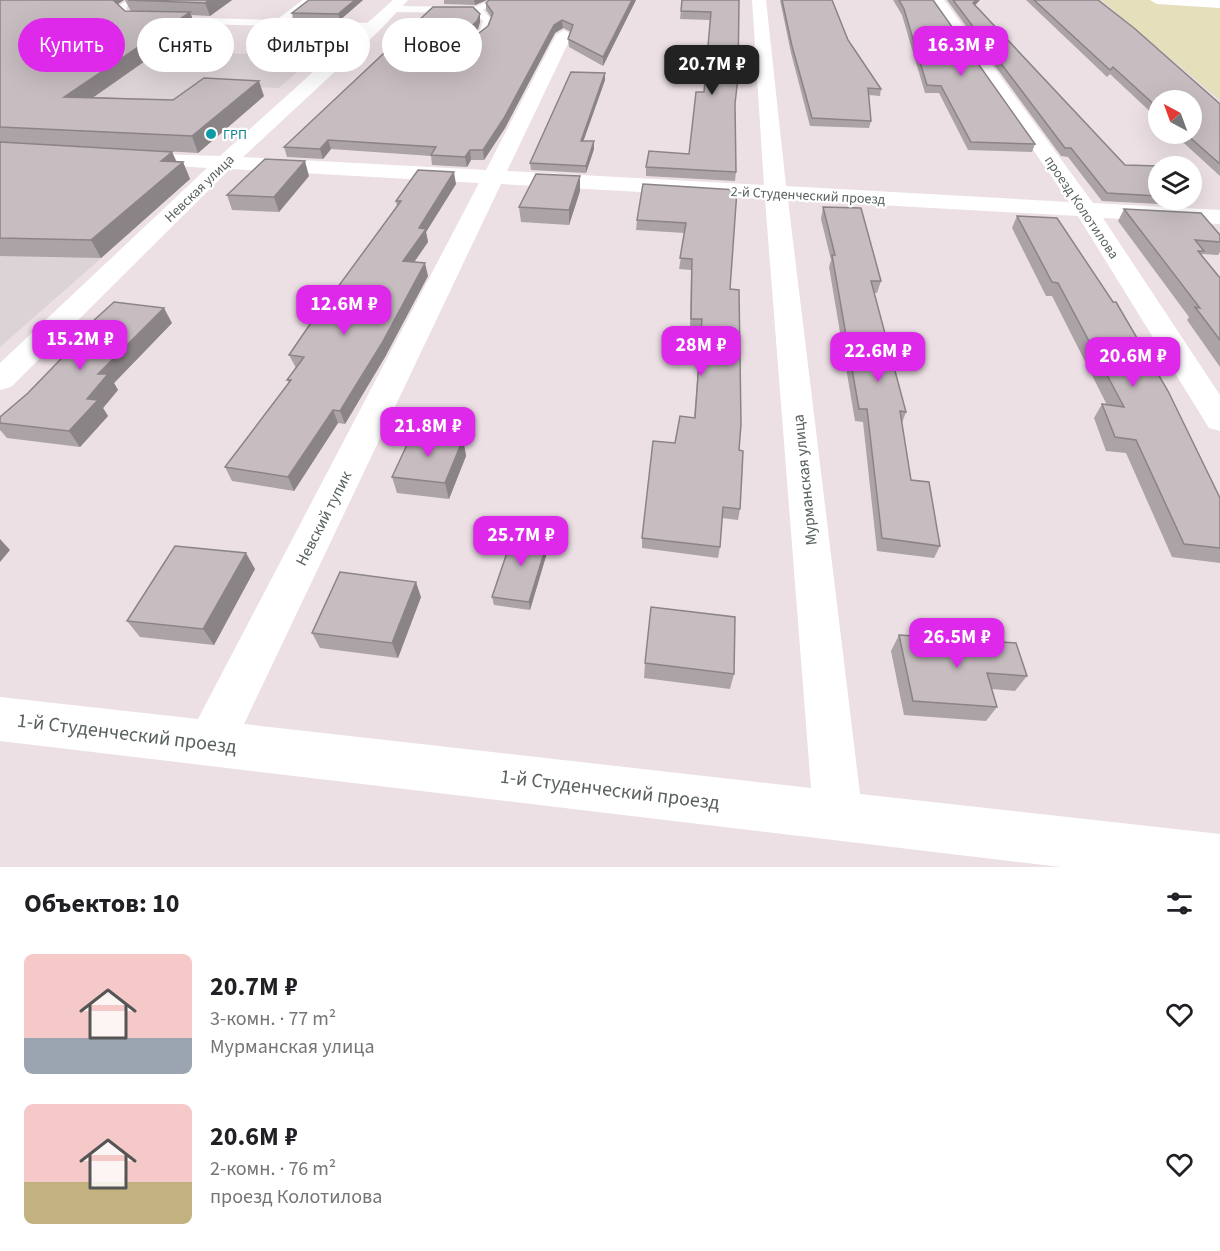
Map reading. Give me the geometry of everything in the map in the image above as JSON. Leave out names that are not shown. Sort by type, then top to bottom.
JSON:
[{"type":"street","name":"Мурманская улица","points":[[759,0],[838,816]]},
{"type":"street","name":"проезд Колотилова","points":[[937,0],[1086,210],[1220,420]]},
{"type":"street","points":[[1165,0],[1220,4]]},
{"type":"street","name":"Невская улица","points":[[0,380],[226,161],[397,5]]},
{"type":"street","name":"Невский тупик","points":[[211,743],[564,35]]},
{"type":"street","name":"2-й Студенческий проезд","points":[[107,155],[1220,217]]},
{"type":"street","name":"1-й Студенческий проезд","points":[[0,719],[1220,860]]},
{"type":"lane","points":[[134,0],[120,8],[130,19],[246,22]]},
{"type":"lane","points":[[285,18],[306,2]]},
{"type":"lane","points":[[397,5],[477,10],[488,4]]},
{"type":"lane","points":[[477,10],[488,20],[482,33]]},
{"type":"lane","points":[[370,26],[376,26]]},
{"type":"shaded area","points":[[1101,0],[1174,0],[1220,7],[1220,100]]},
{"type":"shaded area","points":[[0,46],[18,47],[18,59]]},
{"type":"shaded area","points":[[125,50],[137,50],[137,72],[234,72],[234,53],[246,54],[246,72],[297,72],[279,88],[200,85],[129,139],[36,72],[125,72]]},
{"type":"shaded area","points":[[0,215],[139,225],[0,347]]},
{"type":"building","points":[[0,0],[113,0],[125,11],[190,12],[181,18],[137,18],[137,48],[125,56],[125,18],[18,18],[18,72],[101,72],[64,97],[173,100],[204,78],[259,81],[192,136],[0,127]]},
{"type":"building","points":[[128,0],[209,0],[205,3]]},
{"type":"building","points":[[309,0],[355,0],[338,14],[292,13]]},
{"type":"building","points":[[489,0],[632,0],[603,57],[568,39],[573,25],[562,20],[554,25],[504,118],[483,150],[470,150],[465,157],[431,155],[436,147],[328,140],[320,149],[284,147],[364,72],[370,72],[370,66],[382,55],[382,72],[482,72],[482,31],[488,26],[493,13],[486,3]]},
{"type":"building","points":[[682,0],[739,0],[738,77],[735,104],[736,172],[646,167],[649,151],[689,154],[696,92],[704,92],[711,12],[681,11]]},
{"type":"building","points":[[782,0],[832,0],[848,40],[881,89],[868,88],[871,121],[812,118]]},
{"type":"building","points":[[899,0],[933,0],[1035,144],[971,142],[941,86],[927,85],[904,9]]},
{"type":"building","points":[[953,0],[976,0],[973,3],[1125,165],[1148,166],[1148,195],[1107,193],[1071,148],[1065,148]]},
{"type":"building","points":[[1034,0],[1098,0],[1134,28],[1220,104],[1220,164],[1197,144],[1202,144],[1202,90],[1148,90],[1148,99],[1113,67],[1110,70]]},
{"type":"building","points":[[433,7],[473,7],[480,14],[478,18],[421,18]]},
{"type":"building","points":[[571,72],[605,73],[581,141],[594,141],[586,166],[530,163]]},
{"type":"building","points":[[0,142],[172,152],[161,161],[183,162],[91,240],[0,238]]},
{"type":"building","points":[[265,159],[305,161],[274,197],[227,195]]},
{"type":"building","points":[[418,170],[454,172],[419,228],[426,229],[403,261],[425,263],[382,343],[340,411],[333,410],[288,477],[225,467],[291,380],[287,380],[304,357],[289,355],[330,295],[401,201],[396,201]]},
{"type":"building","points":[[536,174],[580,176],[569,210],[519,207]]},
{"type":"building","points":[[643,184],[737,190],[730,289],[739,290],[741,424],[739,450],[743,451],[742,472],[740,509],[723,507],[720,547],[642,538],[653,441],[675,443],[680,416],[695,418],[702,319],[691,319],[692,259],[680,258],[686,223],[637,220]]},
{"type":"building","points":[[823,207],[861,208],[881,281],[871,281],[906,412],[900,411],[911,480],[929,482],[940,546],[882,538],[867,409],[859,409],[832,255],[835,255]]},
{"type":"building","points":[[1124,209],[1201,213],[1220,235],[1220,242],[1195,240],[1204,251],[1198,251],[1220,278],[1220,340],[1195,307],[1200,308]]},
{"type":"building","points":[[1017,216],[1057,218],[1113,302],[1116,302],[1168,391],[1220,498],[1220,548],[1184,544],[1136,440],[1115,437],[1102,404],[1124,407],[1058,283],[1052,282]]},
{"type":"building","points":[[114,302],[164,308],[98,374],[108,374],[87,399],[98,400],[69,431],[0,423],[0,417],[28,393],[86,333],[80,333]]},
{"type":"building","points":[[412,434],[463,439],[445,483],[392,477]]},
{"type":"building","points":[[514,532],[549,537],[529,602],[492,597]]},
{"type":"building","points":[[175,546],[246,553],[203,629],[127,621]]},
{"type":"building","points":[[340,572],[416,582],[392,643],[312,633]]},
{"type":"building","points":[[651,607],[735,617],[734,674],[645,663]]},
{"type":"building","points":[[899,635],[1016,643],[1027,676],[987,673],[997,707],[913,701]]},
{"type":"place","name":"ГРП","points":[[211,134]]}]
